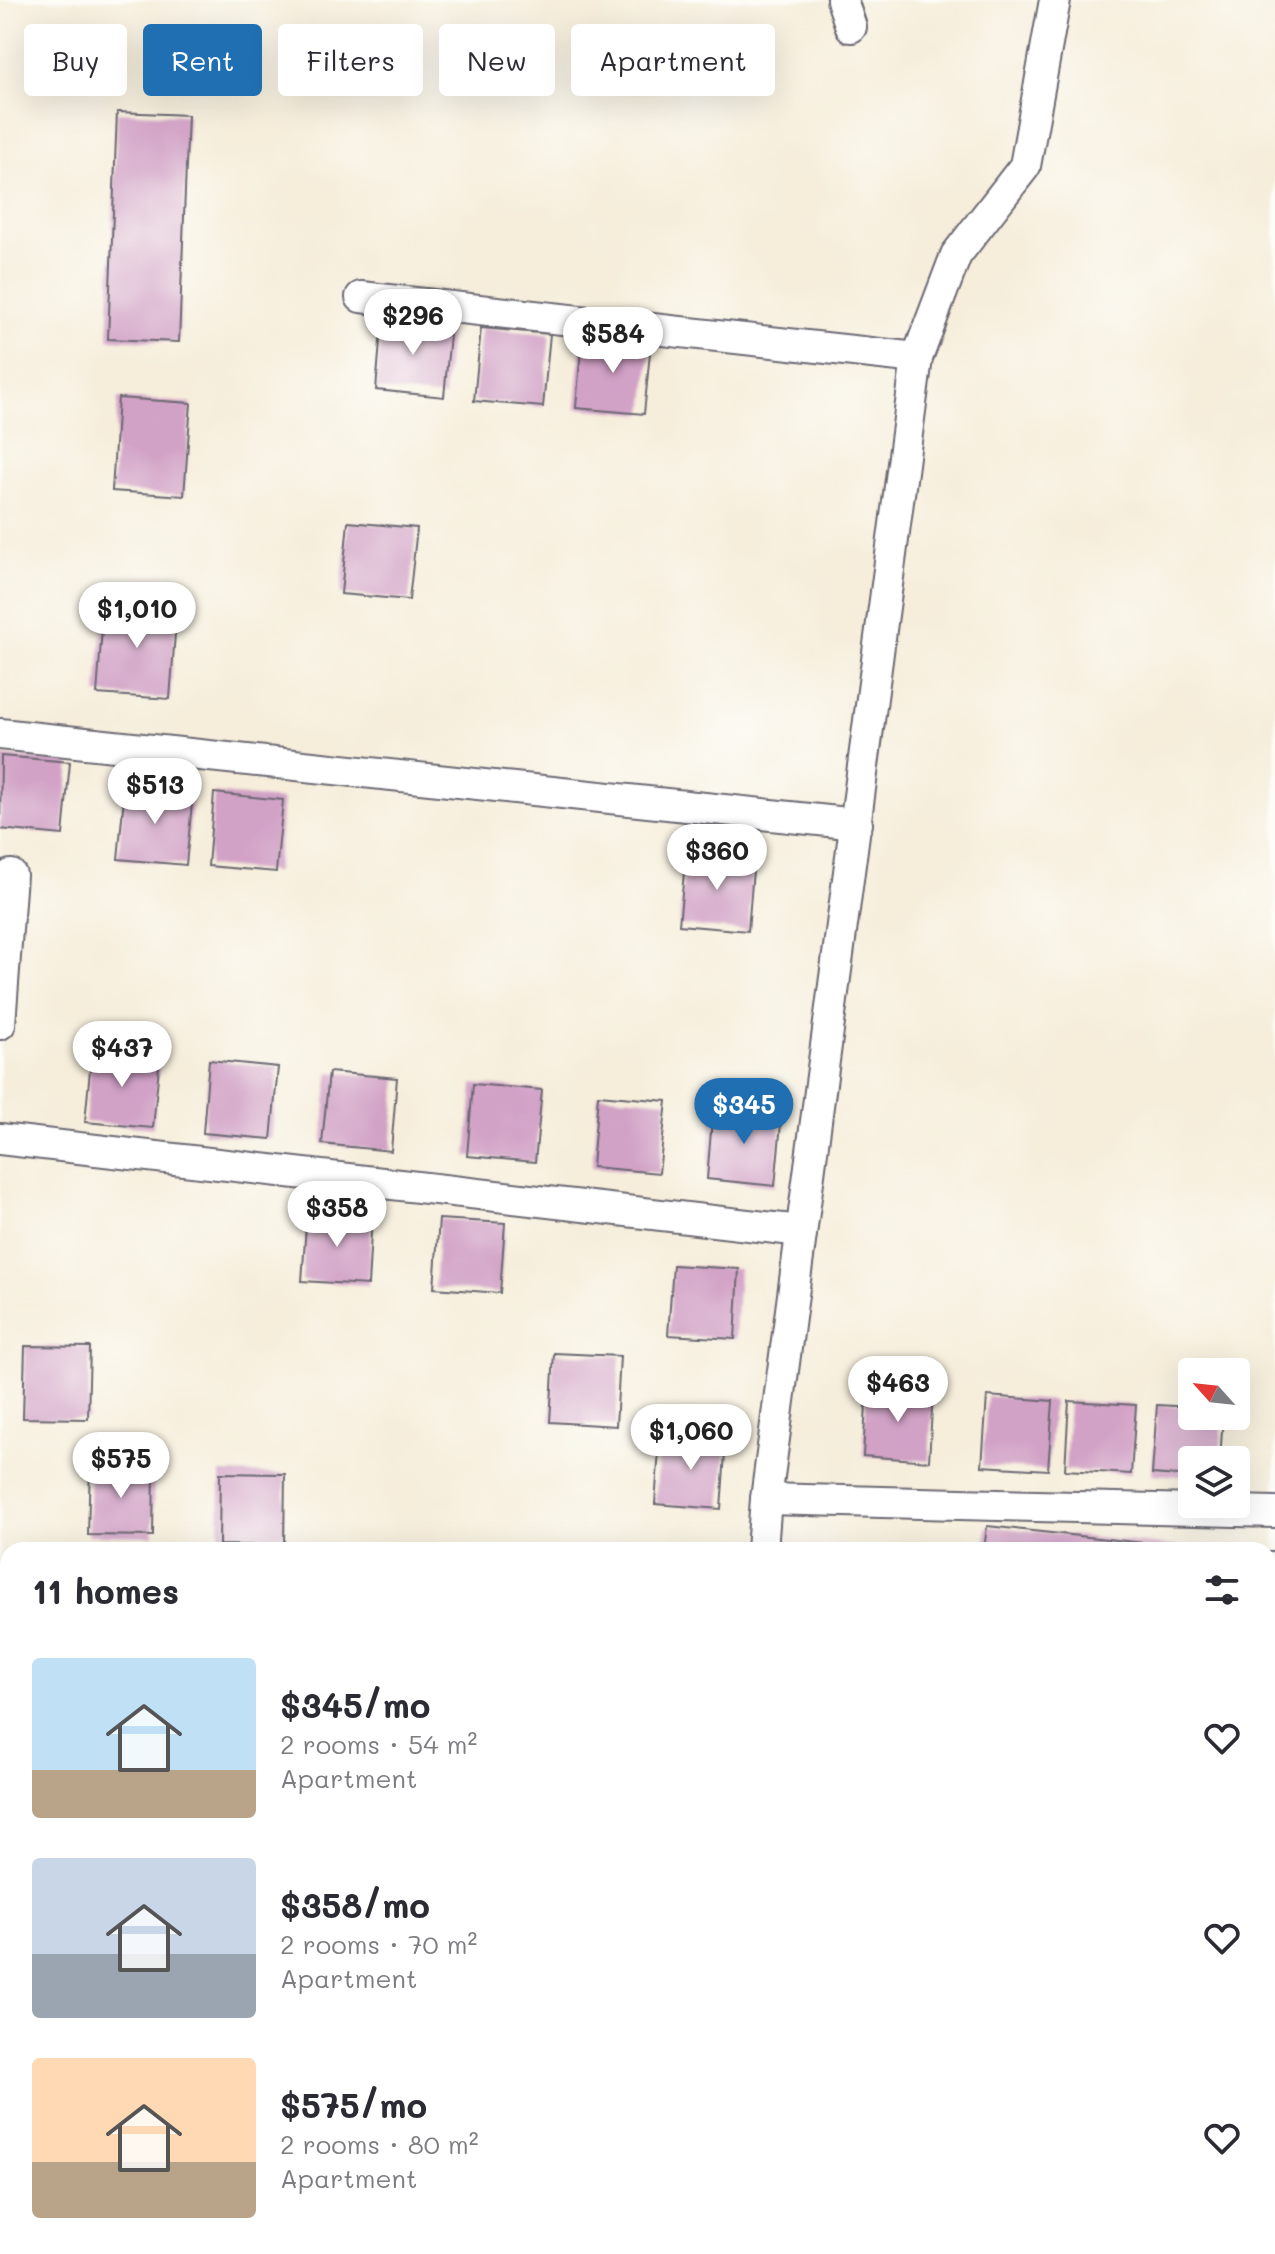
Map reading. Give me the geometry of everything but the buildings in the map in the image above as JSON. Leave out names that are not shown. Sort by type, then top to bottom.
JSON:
[{"type":"street","points":[[763,1542],[917,358],[956,255],[1025,166],[1055,0]]},
{"type":"street","points":[[361,297],[917,358]]},
{"type":"street","points":[[0,734],[857,824]]},
{"type":"street","points":[[0,1024],[11,875]]},
{"type":"street","points":[[0,1139],[801,1231]]},
{"type":"street","points":[[766,1499],[1275,1512]]}]
